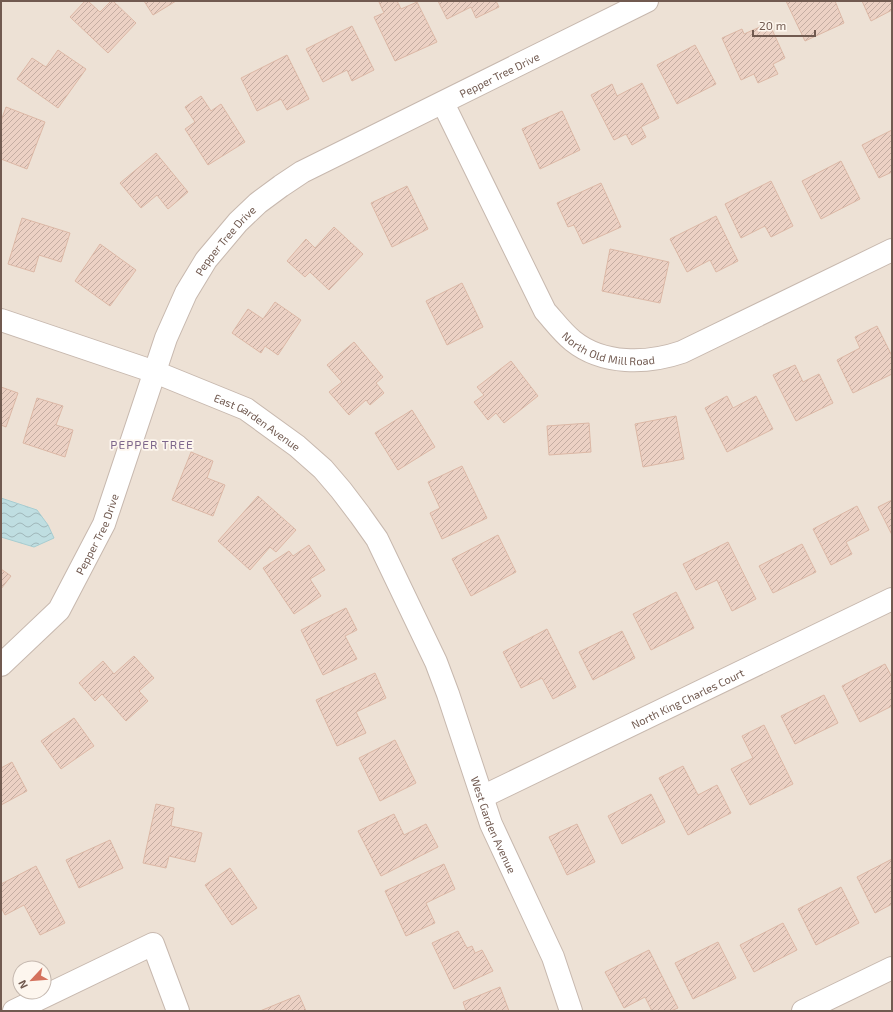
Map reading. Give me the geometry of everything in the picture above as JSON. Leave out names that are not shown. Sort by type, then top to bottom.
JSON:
[{"type":"street","name":"Pepper Tree Drive","points":[[1,665],[59,610],[104,524],[166,338],[186,293],[206,260],[238,222],[281,186],[302,172],[647,1]]},
{"type":"street","name":"North Old Mill Road","points":[[443,103],[545,311],[573,341],[593,353],[626,360],[644,361],[666,358],[682,352],[892,250]]},
{"type":"street","name":"East Garden Avenue","points":[[1,320],[155,372],[246,409],[297,446],[323,469],[360,514],[377,540],[424,635]]},
{"type":"street","name":"North King Charles Court","points":[[482,797],[892,599]]},
{"type":"street","name":"West Garden Avenue","points":[[424,635],[448,694],[491,824],[553,957],[571,1011]]},
{"type":"street","points":[[14,1011],[153,944],[178,1011]]},
{"type":"street","points":[[803,1011],[892,968]]},
{"type":"shaded area","points":[[1,1],[892,1],[892,1011],[1,1011]]},
{"type":"water","points":[[1,498],[37,510],[48,525],[54,538],[34,547],[1,537]]},
{"type":"building","points":[[85,1],[88,1],[100,12],[111,1],[113,1],[136,23],[108,53],[70,17]]},
{"type":"building","points":[[144,1],[176,1],[153,15]]},
{"type":"building","points":[[397,1],[401,9],[417,2],[437,42],[395,61],[374,17],[384,13],[379,2]]},
{"type":"building","points":[[438,1],[496,1],[499,7],[476,18],[471,7],[447,19]]},
{"type":"building","points":[[786,1],[835,1],[844,23],[805,41]]},
{"type":"building","points":[[862,1],[892,1],[892,10],[871,21]]},
{"type":"building","points":[[769,23],[785,58],[773,64],[778,74],[758,83],[754,74],[741,80],[722,38],[742,29],[744,34]]},
{"type":"building","points":[[352,26],[374,70],[352,81],[347,70],[323,82],[306,49]]},
{"type":"building","points":[[695,45],[716,84],[677,104],[657,65]]},
{"type":"building","points":[[58,50],[86,69],[58,108],[17,79],[32,58],[46,67]]},
{"type":"building","points":[[287,55],[309,99],[287,110],[281,99],[257,111],[241,78]]},
{"type":"building","points":[[642,83],[659,118],[641,127],[646,137],[632,145],[626,134],[614,140],[591,95],[612,84],[617,96]]},
{"type":"building","points":[[201,96],[211,111],[221,104],[245,142],[208,165],[185,129],[195,122],[185,107]]},
{"type":"building","points":[[6,107],[45,122],[27,169],[1,159],[1,121]]},
{"type":"building","points":[[562,111],[580,150],[540,169],[522,129]]},
{"type":"building","points":[[892,130],[892,172],[879,178],[862,145]]},
{"type":"building","points":[[156,153],[188,192],[168,209],[157,195],[141,208],[120,183]]},
{"type":"building","points":[[841,161],[860,199],[821,219],[802,181]]},
{"type":"building","points":[[771,181],[793,226],[771,237],[765,226],[741,238],[725,204]]},
{"type":"building","points":[[601,183],[621,227],[583,244],[574,225],[568,227],[557,203]]},
{"type":"building","points":[[407,186],[428,229],[392,247],[371,203]]},
{"type":"building","points":[[716,216],[738,261],[716,272],[710,260],[687,272],[670,239]]},
{"type":"building","points":[[22,218],[70,233],[61,262],[39,255],[34,272],[8,264]]},
{"type":"building","points":[[334,227],[363,254],[329,290],[310,272],[305,277],[287,261],[306,239],[315,248]]},
{"type":"building","points":[[100,244],[136,270],[110,306],[75,281]]},
{"type":"building","points":[[610,249],[669,262],[660,303],[602,291]]},
{"type":"building","points":[[462,283],[483,327],[447,345],[426,301]]},
{"type":"building","points":[[275,302],[301,320],[278,355],[265,346],[261,353],[232,333],[248,309],[263,319]]},
{"type":"building","points":[[877,326],[892,356],[892,374],[853,393],[837,360],[860,348],[855,337]]},
{"type":"building","points":[[354,342],[383,377],[376,383],[384,393],[370,405],[366,400],[349,415],[329,392],[342,382],[327,365]]},
{"type":"building","points":[[511,361],[538,396],[504,423],[496,413],[488,420],[474,402],[484,395],[477,387]]},
{"type":"building","points":[[795,365],[803,382],[819,374],[833,403],[796,421],[773,375]]},
{"type":"building","points":[[1,387],[18,393],[6,427],[1,425]]},
{"type":"building","points":[[727,396],[733,408],[756,396],[773,429],[727,452],[705,408]]},
{"type":"building","points":[[37,398],[63,406],[56,425],[73,430],[65,457],[23,443]]},
{"type":"building","points":[[412,410],[435,447],[398,470],[375,433]]},
{"type":"building","points":[[676,416],[684,459],[643,467],[635,424]]},
{"type":"building","points":[[589,423],[591,452],[549,455],[547,426]]},
{"type":"building","points":[[191,452],[213,461],[207,478],[225,485],[213,516],[172,500]]},
{"type":"building","points":[[462,466],[487,518],[442,539],[430,513],[440,508],[428,482]]},
{"type":"building","points":[[258,496],[296,530],[276,552],[270,547],[250,570],[218,541]]},
{"type":"building","points":[[892,500],[892,535],[878,507]]},
{"type":"building","points":[[857,506],[869,530],[846,542],[852,554],[831,565],[813,529]]},
{"type":"building","points":[[498,535],[516,572],[471,596],[452,559]]},
{"type":"building","points":[[728,542],[756,599],[732,611],[717,580],[696,590],[683,564]]},
{"type":"building","points":[[802,544],[816,572],[773,593],[759,566]]},
{"type":"building","points":[[309,545],[325,570],[310,579],[321,596],[294,614],[263,568],[289,551],[293,556]]},
{"type":"building","points":[[1,569],[11,576],[1,589]]},
{"type":"building","points":[[676,592],[694,628],[651,650],[633,614]]},
{"type":"building","points":[[346,608],[357,630],[345,636],[357,659],[323,675],[301,630]]},
{"type":"building","points":[[547,629],[576,687],[553,699],[542,678],[521,688],[503,652]]},
{"type":"building","points":[[622,631],[635,658],[593,680],[579,652]]},
{"type":"building","points":[[134,656],[154,678],[139,691],[148,701],[126,721],[102,694],[95,701],[79,683],[103,661],[114,674]]},
{"type":"building","points":[[885,664],[892,677],[892,706],[860,722],[842,686]]},
{"type":"building","points":[[375,673],[386,698],[356,712],[366,733],[337,746],[316,700]]},
{"type":"building","points":[[824,695],[838,723],[795,744],[781,716]]},
{"type":"building","points":[[74,718],[94,746],[61,769],[41,741]]},
{"type":"building","points":[[764,725],[793,784],[750,805],[731,769],[753,758],[742,736]]},
{"type":"building","points":[[395,740],[416,783],[380,801],[359,758]]},
{"type":"building","points":[[12,762],[27,791],[1,805],[1,768]]},
{"type":"building","points":[[683,766],[698,795],[717,785],[731,813],[688,835],[659,778]]},
{"type":"building","points":[[651,794],[665,822],[622,844],[608,816]]},
{"type":"building","points":[[156,804],[174,808],[171,826],[202,833],[195,862],[169,856],[166,868],[143,863]]},
{"type":"building","points":[[394,814],[404,835],[426,824],[438,847],[381,876],[358,831]]},
{"type":"building","points":[[577,824],[595,862],[567,875],[549,837]]},
{"type":"building","points":[[110,840],[123,868],[79,888],[66,860]]},
{"type":"building","points":[[892,859],[892,904],[875,913],[857,877]]},
{"type":"building","points":[[444,864],[455,889],[426,903],[435,923],[406,936],[385,891]]},
{"type":"building","points":[[36,866],[65,923],[40,935],[24,905],[5,915],[1,907],[1,884]]},
{"type":"building","points":[[230,868],[257,908],[232,925],[205,885]]},
{"type":"building","points":[[841,887],[859,923],[816,945],[798,909]]},
{"type":"building","points":[[783,923],[797,950],[754,972],[740,945]]},
{"type":"building","points":[[458,931],[467,948],[472,946],[475,953],[482,950],[493,971],[454,989],[432,943]]},
{"type":"building","points":[[718,942],[736,978],[693,999],[675,963]]},
{"type":"building","points":[[649,950],[678,1008],[671,1011],[652,1011],[645,997],[624,1008],[605,972]]},
{"type":"building","points":[[500,987],[509,1011],[466,1011],[463,1002]]},
{"type":"building","points":[[299,995],[306,1011],[260,1011]]},
{"type":"district","name":"PEPPER TREE","points":[[152,444]]}]
